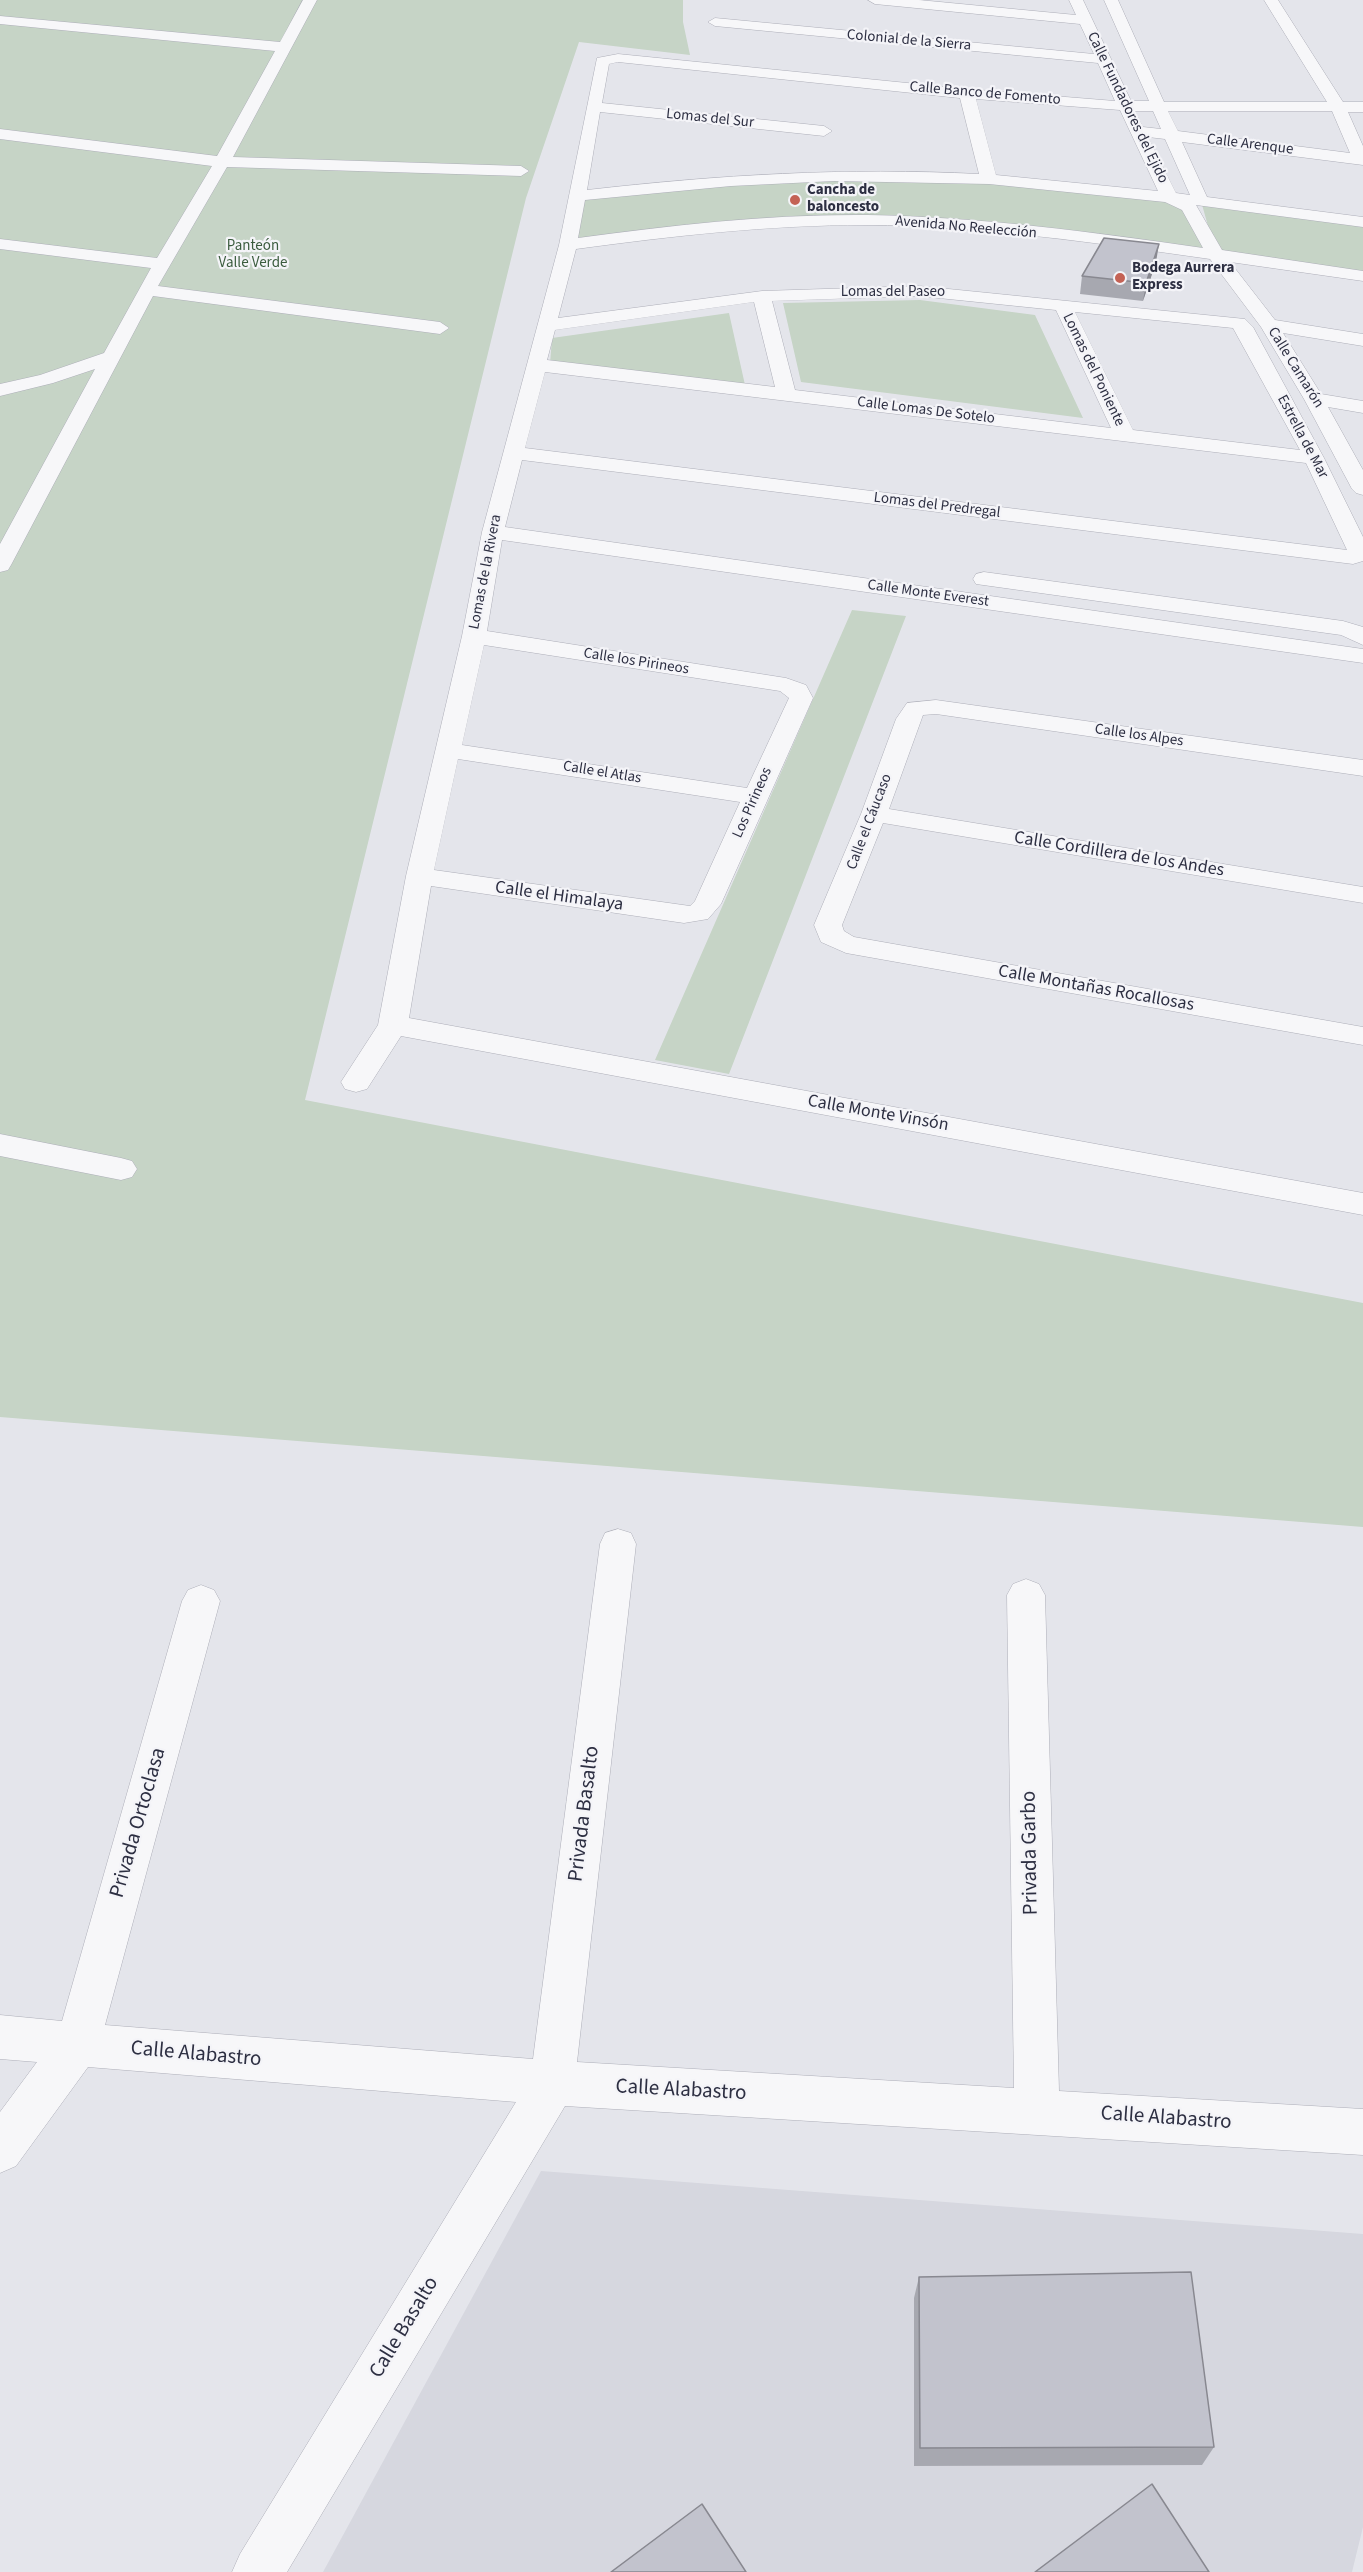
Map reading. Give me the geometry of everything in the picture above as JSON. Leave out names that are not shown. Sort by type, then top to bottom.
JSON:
[{"type":"street","points":[[0,565],[147,290],[222,162],[310,0]]},
{"type":"street","points":[[875,0],[1085,20]]},
{"type":"street","name":"Calle Fundadores del Ejido","points":[[1076,0],[1102,59],[1171,198],[1195,204]]},
{"type":"street","name":"Calle Fundadores del Ejido","points":[[1111,0],[1174,139],[1195,204],[1216,255]]},
{"type":"street","points":[[1270,0],[1338,107],[1362,163]]},
{"type":"street","points":[[0,20],[284,47]]},
{"type":"street","name":"Colonial de la Sierra","points":[[715,22],[1102,59]]},
{"type":"street","name":"Calle Banco de Fomento","points":[[608,58],[718,61],[814,77],[967,94],[1125,106],[1363,107]]},
{"type":"street","name":"Lomas de la Rivera","points":[[356,1082],[393,1025],[419,876],[474,636],[495,522],[568,245],[596,107],[602,61],[608,58]]},
{"type":"street","name":"Lomas del Sur","points":[[596,107],[825,137],[814,77]]},
{"type":"street","points":[[967,94],[989,179]]},
{"type":"street","points":[[0,134],[222,162],[521,171]]},
{"type":"street","name":"Calle Arenque","points":[[1139,136],[1362,163]]},
{"type":"street","points":[[577,196],[720,179],[831,171],[989,179],[1171,198]]},
{"type":"street","points":[[1195,204],[1363,222]]},
{"type":"street","name":"Avenida No Reelección","points":[[568,245],[685,229],[798,222],[911,222],[1216,255],[1363,276]]},
{"type":"street","points":[[0,244],[162,264]]},
{"type":"street","name":"Calle Camarón","points":[[1216,255],[1269,326],[1314,399],[1361,483]]},
{"type":"street","points":[[147,290],[440,328]]},
{"type":"street","name":"Lomas del Paseo","points":[[548,325],[762,296],[919,291],[1238,323]]},
{"type":"street","points":[[762,296],[786,394]]},
{"type":"street","name":"Lomas del Poniente","points":[[1062,304],[1125,435]]},
{"type":"street","name":"Estrella de Mar","points":[[1238,323],[1244,327],[1314,458],[1361,555]]},
{"type":"street","points":[[1269,326],[1363,339]]},
{"type":"street","points":[[0,390],[46,380],[111,357]]},
{"type":"street","name":"Calle Lomas De Sotelo","points":[[538,365],[1314,458]]},
{"type":"street","points":[[1314,399],[1363,407]]},
{"type":"street","name":"Lomas del Predregal","points":[[514,453],[1341,555],[1361,555]]},
{"type":"street","points":[[495,522],[697,539]]},
{"type":"street","name":"Calle Monte Everest","points":[[495,522],[1363,656]]},
{"type":"street","name":"Calle Monte Everest","points":[[967,576],[1343,628],[1354,631],[1363,638]]},
{"type":"street","name":"Calle los Pirineos","points":[[474,636],[786,685],[797,690]]},
{"type":"street","name":"Los Pirineos","points":[[698,913],[707,904],[801,698],[797,690]]},
{"type":"street","name":"Calle los Alpes","points":[[916,708],[936,707],[1363,768]]},
{"type":"street","name":"Calle el Cáucaso","points":[[831,936],[828,926],[874,814],[909,719],[916,708]]},
{"type":"street","name":"Calle el Atlas","points":[[448,750],[756,797]]},
{"type":"street","name":"Calle Cordillera de los Andes","points":[[874,814],[1363,895]]},
{"type":"street","name":"Calle el Himalaya","points":[[419,876],[684,915],[698,913]]},
{"type":"street","name":"Calle Montañas Rocallosas","points":[[831,936],[846,944],[1363,1036]]},
{"type":"street","name":"Calle Monte Vinsón","points":[[393,1025],[1363,1204]]},
{"type":"street","points":[[0,1145],[121,1169]]},
{"type":"street","name":"Privada Basalto","points":[[552,2085],[618,1544]]},
{"type":"street","name":"Privada Garbo","points":[[1026,1595],[1037,2111]]},
{"type":"street","name":"Privada Ortoclasa","points":[[77,2045],[201,1600]]},
{"type":"street","name":"Calle Alabastro","points":[[0,2037],[552,2085],[1037,2111],[1363,2132]]},
{"type":"street","points":[[0,2150],[77,2045]]},
{"type":"street","name":"Calle Basalto","points":[[258,2572],[552,2085]]},
{"type":"shaded area","points":[[541,2171],[1363,2234],[1363,2527],[1352,2572],[323,2572]]},
{"type":"green space","name":"Panteón Valle Verde","points":[[0,0],[683,0],[683,22],[690,55],[579,42],[526,198],[305,1100],[1363,1303],[1363,1527],[0,1417]]},
{"type":"green space","points":[[720,179],[989,179],[1171,198],[1189,207],[1215,251],[1201,201],[1363,222],[1363,276],[1216,255],[911,222],[798,222],[568,245],[577,196]]},
{"type":"green space","points":[[920,300],[1035,315],[1083,418],[801,382],[783,303]]},
{"type":"green space","points":[[729,313],[745,385],[550,364],[552,338]]},
{"type":"green space","points":[[852,610],[906,616],[729,1074],[655,1060]]},
{"type":"building","points":[[1104,238],[1159,244],[1146,283],[1082,276]]},
{"type":"building","points":[[1191,2272],[1214,2447],[920,2448],[919,2277]]},
{"type":"building","points":[[1152,2484],[1209,2572],[1035,2572]]},
{"type":"building","points":[[702,2504],[746,2572],[611,2572]]},
{"type":"place","name":"Cancha de baloncesto","points":[[795,200]]},
{"type":"place","name":"Bodega Aurrera Express","points":[[1120,278]]}]
